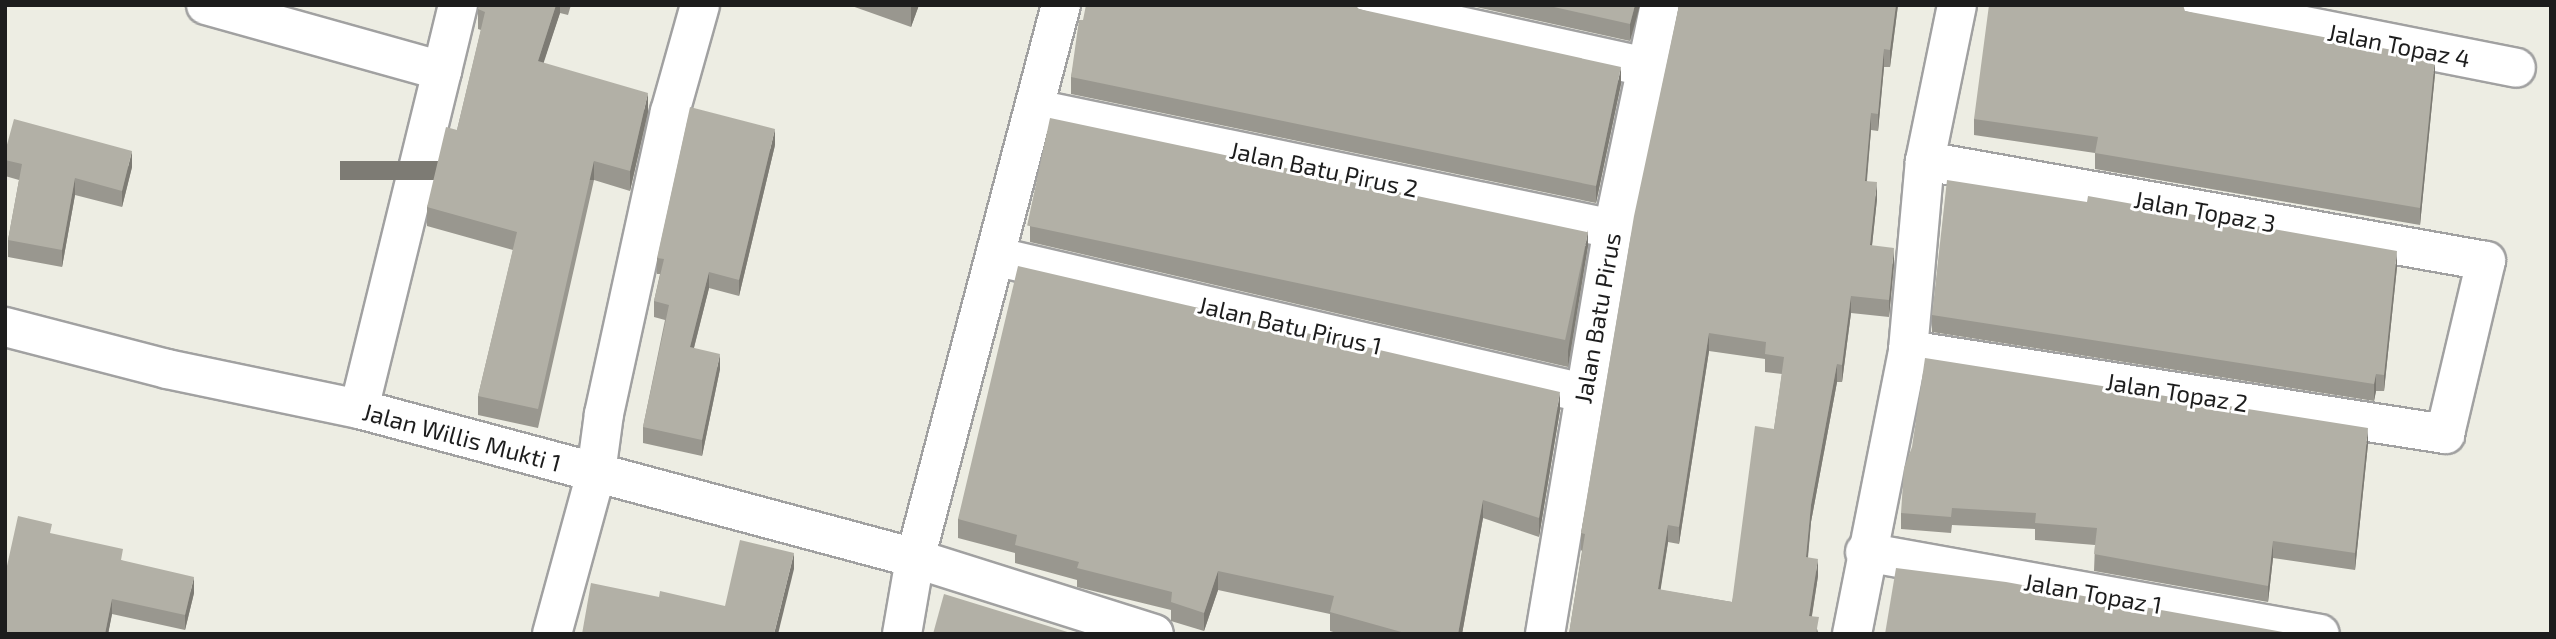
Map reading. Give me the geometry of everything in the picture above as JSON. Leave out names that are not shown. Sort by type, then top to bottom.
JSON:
[{"type":"street","points":[[206,5],[442,71]]},
{"type":"street","points":[[359,409],[458,5]]},
{"type":"street","points":[[552,634],[596,473],[604,414],[667,125],[700,5]]},
{"type":"street","points":[[902,634],[910,557],[998,257],[1061,5]]},
{"type":"street","points":[[1364,5],[1646,67]]},
{"type":"street","name":"Jalan Batu Pirus","points":[[1545,634],[1583,393],[1613,229],[1660,5]]},
{"type":"street","points":[[1852,634],[1865,552],[1908,350],[1925,162],[1956,5]]},
{"type":"street","name":"Jalan Topaz 4","points":[[2199,5],[2516,68]]},
{"type":"street","name":"Jalan Batu Pirus 2","points":[[1036,110],[1613,229]]},
{"type":"street","name":"Jalan Topaz 3","points":[[1925,162],[2486,261],[2445,434]]},
{"type":"street","name":"Jalan Batu Pirus 1","points":[[998,257],[1583,393]]},
{"type":"street","name":"Jalan Willis Mukti 1","points":[[5,327],[167,369],[359,409],[910,557],[1154,634]]},
{"type":"street","name":"Jalan Topaz 2","points":[[1908,350],[2445,434]]},
{"type":"street","name":"Jalan Topaz 1","points":[[1865,552],[2320,634]]},
{"type":"building","points":[[479,5],[556,5],[538,61],[648,93],[630,171],[594,161],[538,409],[478,396],[517,232],[427,207],[446,127],[457,130],[485,12],[478,9]]},
{"type":"building","points":[[1086,5],[1355,5],[1359,9],[1621,67],[1596,186],[1071,77],[1079,20],[1083,20]]},
{"type":"building","points":[[1545,5],[1635,5],[1630,24]]},
{"type":"building","points":[[1679,5],[1896,5],[1890,50],[1884,49],[1878,114],[1871,113],[1865,181],[1877,182],[1870,245],[1894,248],[1889,300],[1851,296],[1842,365],[1837,364],[1811,505],[1806,557],[1818,559],[1809,616],[1819,617],[1816,634],[1569,634],[1585,534],[1581,533],[1634,216]],"holes":[[[1709,333],[1766,342],[1765,354],[1784,357],[1774,429],[1755,426],[1732,602],[1658,589],[1668,525],[1679,527]]]},
{"type":"building","points":[[1989,5],[2183,5],[2185,11],[2435,58],[2420,208],[2095,153],[2098,137],[1974,119]]},
{"type":"building","points":[[690,107],[775,129],[739,280],[709,272],[690,347],[720,354],[702,440],[643,427],[669,305],[654,301],[664,259],[657,258]]},
{"type":"building","points":[[1050,118],[1588,232],[1565,340],[1027,226]]},
{"type":"building","points":[[14,119],[132,151],[122,191],[75,178],[62,250],[8,240],[22,164],[5,160]]},
{"type":"building","points":[[1947,180],[2087,202],[2088,196],[2397,251],[2384,375],[2376,374],[2374,384],[1932,315]]},
{"type":"building","points":[[1018,266],[1560,392],[1539,518],[1483,500],[1458,634],[1404,634],[1330,612],[1334,596],[1218,571],[1204,613],[1171,602],[1172,592],[1077,568],[1079,562],[1015,545],[1017,535],[958,519]]},
{"type":"building","points":[[1925,358],[2368,428],[2355,553],[2273,541],[2268,586],[2094,554],[2097,528],[2035,523],[2036,513],[1952,508],[1951,517],[1901,513],[1904,468],[1912,447]]},
{"type":"building","points":[[18,516],[52,524],[50,533],[123,549],[121,560],[194,577],[185,615],[112,599],[105,634],[5,634],[5,575]]},
{"type":"building","points":[[740,540],[794,553],[774,634],[582,634],[591,583],[659,597],[660,591],[725,606]]},
{"type":"building","points":[[1896,568],[2006,582],[2294,634],[1885,634]]},
{"type":"building","points":[[944,594],[1074,634],[933,634]]}]
